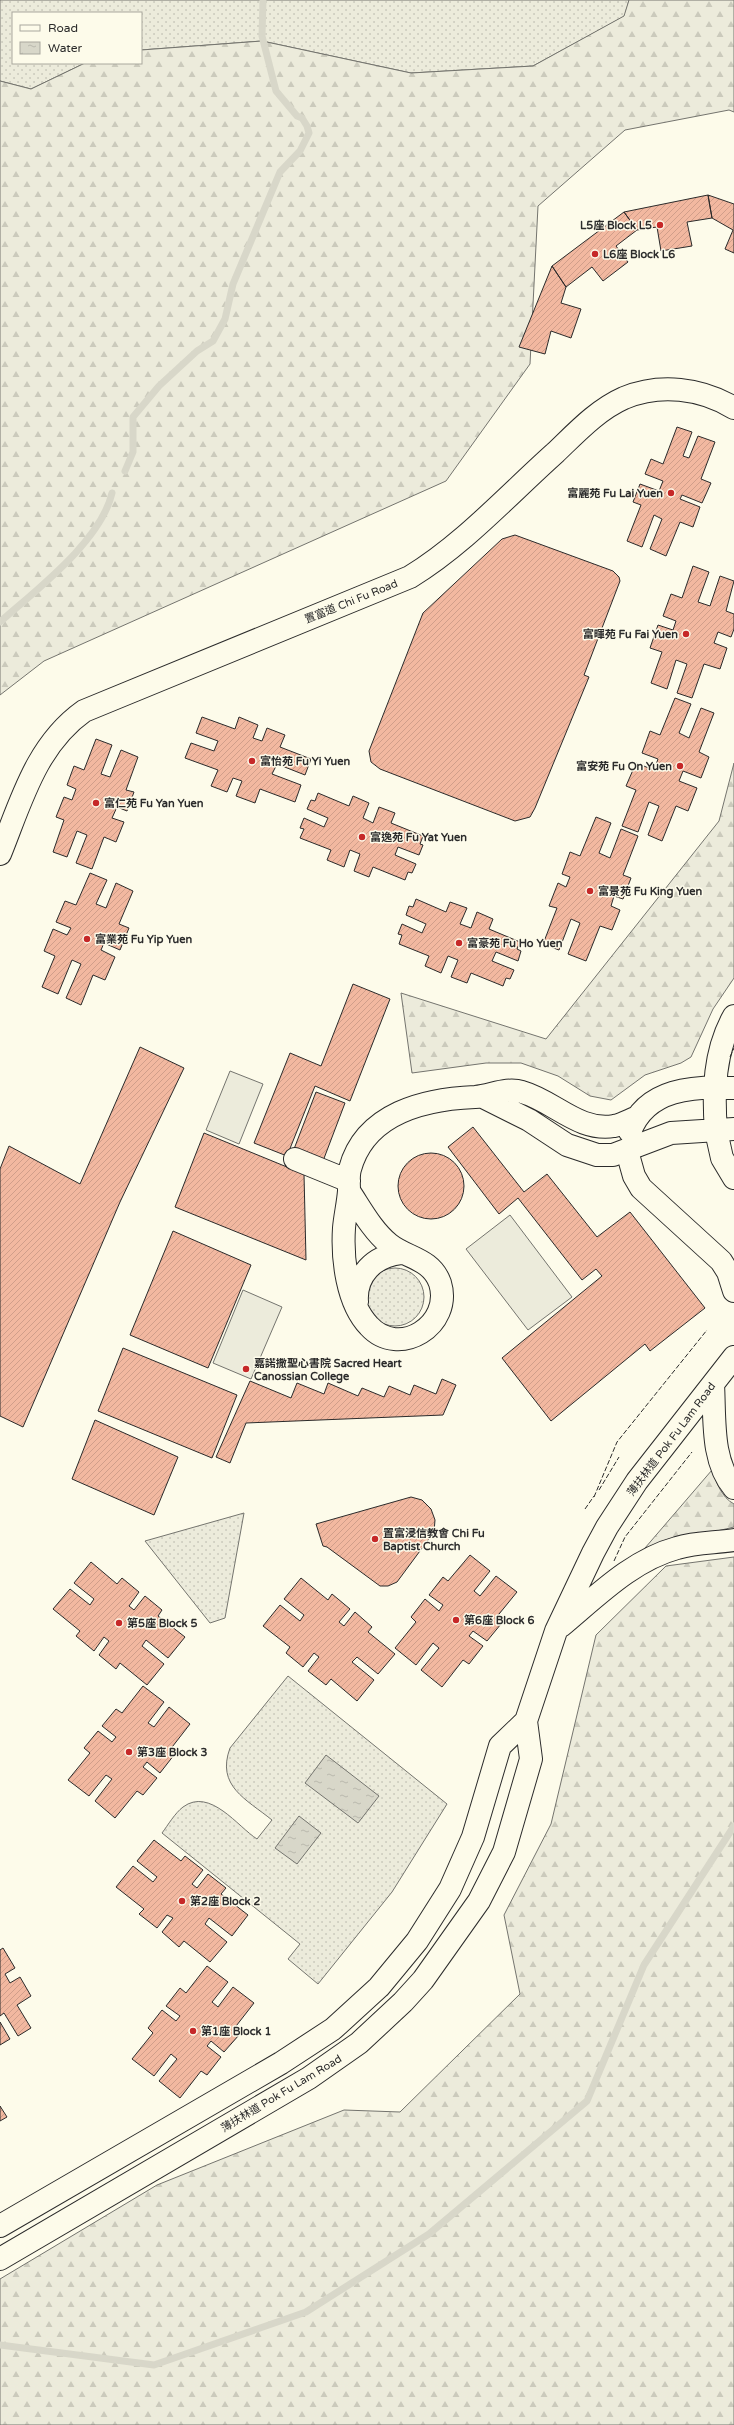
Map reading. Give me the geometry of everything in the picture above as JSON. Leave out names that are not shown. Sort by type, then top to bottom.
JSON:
[{"type":"main road","name":"置富道 Chi Fu Road","points":[[0,854],[39,760],[58,732],[84,711],[410,577],[427,566],[460,540],[596,415],[624,398],[642,392],[678,389],[711,396],[734,408]]},
{"type":"main road","points":[[734,1016],[723,1042],[725,1130],[722,1158],[734,1178]]},
{"type":"main road","points":[[295,1158],[349,1186],[379,1235],[400,1253],[423,1261],[433,1271],[440,1283],[442,1297],[440,1310],[434,1322],[424,1332],[411,1338],[398,1340],[384,1337],[372,1330],[363,1320],[350,1287],[345,1259],[344,1224],[349,1186],[350,1170],[356,1155],[365,1140],[384,1122],[422,1103],[448,1098],[483,1097],[505,1090],[521,1091],[549,1104],[581,1122],[597,1127],[615,1126],[635,1118],[647,1106],[662,1097],[682,1089],[724,1087]]},
{"type":"main road","points":[[483,1097],[529,1120],[567,1145],[597,1155],[613,1155],[627,1151],[670,1134],[725,1130]]},
{"type":"main road","points":[[635,1118],[628,1136],[627,1151],[634,1176],[641,1188],[721,1261],[728,1272],[734,1291]]},
{"type":"main road","points":[[357,1306],[356,1292],[361,1278],[369,1265],[382,1257],[400,1253]]},
{"type":"main road","name":"薄扶林道 Pok Fu Lam Road","points":[[0,2259],[309,2078],[359,2043],[403,2002],[432,1967],[462,1927],[479,1901],[504,1852],[531,1759],[526,1721],[556,1631],[607,1527],[659,1452],[734,1357]]},
{"type":"main road","points":[[713,1384],[719,1458],[728,1480],[734,1488]]},
{"type":"main road","points":[[556,1631],[624,1575],[652,1557],[686,1545],[734,1540]]},
{"type":"main road","name":"薄扶林道 Pok Fu Lam Road","points":[[0,2226],[281,2063],[333,2029],[374,1992],[418,1941],[450,1888],[473,1837],[500,1746],[526,1721]]},
{"type":"green space","points":[[0,0],[629,0],[625,16],[533,66],[411,73],[262,41],[142,50],[142,12],[12,12],[12,64],[83,64],[31,89],[0,81]]},
{"type":"green space","points":[[629,0],[734,0],[734,112],[729,110],[625,130],[538,206],[530,364],[446,481],[44,661],[0,695],[0,81],[31,89],[83,64],[142,64],[142,50],[262,41],[411,73],[533,66],[624,16]]},
{"type":"green space","points":[[734,763],[734,978],[713,1009],[691,1057],[681,1063],[645,1075],[611,1100],[590,1096],[558,1076],[521,1063],[486,1063],[412,1073],[401,993],[546,1039],[719,821]]},
{"type":"green space","points":[[230,1071],[263,1084],[239,1144],[206,1130]]},
{"type":"green space","points":[[510,1215],[572,1297],[528,1330],[466,1249]]},
{"type":"green space","points":[[389,1268],[401,1268],[416,1276],[424,1291],[424,1303],[416,1318],[401,1326],[389,1326],[374,1318],[366,1303],[366,1291],[374,1276]]},
{"type":"green space","points":[[243,1290],[282,1307],[251,1379],[213,1363]]},
{"type":"green space","points":[[712,1470],[723,1494],[734,1504],[734,1527],[645,1548]]},
{"type":"green space","points":[[244,1513],[225,1618],[210,1623],[145,1541]]},
{"type":"green space","points":[[734,1557],[734,2425],[0,2425],[0,2279],[157,2185],[344,2110],[400,2112],[520,1994],[504,1915],[551,1824],[596,1635],[666,1566]]},
{"type":"green space","points":[[288,1676],[447,1804],[392,1892],[318,1984],[288,1959],[300,1944],[162,1833],[174,1816],[183,1807],[193,1802],[203,1802],[213,1805],[223,1811],[257,1839],[272,1820],[236,1790],[230,1782],[227,1772],[227,1761],[230,1748]]},
{"type":"water","points":[[326,1755],[379,1796],[358,1823],[305,1783]]},
{"type":"water","points":[[299,1816],[321,1833],[297,1864],[275,1848]]},
{"type":"building","points":[[708,195],[734,204],[734,253],[725,249],[733,230],[712,218]]},
{"type":"building","name":"L5座 Block L5","points":[[708,195],[712,218],[687,222],[692,246],[661,251],[657,227],[637,230],[624,212]]},
{"type":"building","name":"L6座 Block L6","points":[[624,212],[637,230],[616,246],[628,262],[603,281],[592,267],[566,287],[552,266]]},
{"type":"building","points":[[552,266],[566,287],[561,303],[581,309],[571,338],[551,331],[545,354],[519,347]]},
{"type":"building","name":"富麗苑 Fu Lai Yuen","points":[[677,427],[692,432],[683,456],[689,458],[698,436],[715,442],[701,479],[711,483],[702,503],[682,495],[680,499],[700,507],[693,527],[680,522],[666,556],[650,549],[662,519],[654,515],[642,547],[627,541],[641,505],[633,502],[640,484],[659,491],[663,481],[645,474],[651,459],[663,464]]},
{"type":"building","points":[[515,535],[613,571],[619,577],[620,581],[584,675],[589,677],[535,808],[530,817],[515,821],[380,769],[371,762],[369,751],[423,613],[502,539]]},
{"type":"building","name":"富暉苑 Fu Fai Yuen","points":[[693,566],[709,572],[698,602],[710,606],[720,576],[734,581],[726,611],[734,614],[734,629],[731,637],[718,632],[714,643],[727,648],[720,669],[704,664],[692,698],[677,693],[687,664],[676,660],[667,689],[651,683],[662,652],[650,648],[658,625],[673,630],[676,621],[663,616],[671,594],[682,598]]},
{"type":"building","name":"富安苑 Fu On Yuen","points":[[675,698],[691,704],[679,733],[689,738],[701,708],[714,713],[699,752],[709,757],[701,778],[683,771],[679,781],[697,788],[688,811],[676,806],[662,841],[648,835],[659,806],[649,802],[638,832],[622,826],[636,790],[626,786],[636,763],[654,770],[658,759],[642,753],[650,731],[660,735]]},
{"type":"building","name":"富怡苑 Fu Yi Yuen","points":[[202,717],[235,729],[239,717],[258,725],[253,738],[262,741],[267,728],[285,735],[280,747],[311,759],[305,775],[277,764],[272,774],[301,785],[295,802],[260,789],[255,803],[236,796],[242,781],[233,778],[227,792],[211,786],[218,770],[185,758],[191,743],[214,751],[218,741],[196,733]]},
{"type":"building","name":"富仁苑 Fu Yan Yuen","points":[[96,739],[112,745],[101,774],[110,777],[121,750],[138,757],[126,790],[134,792],[127,811],[117,807],[112,818],[124,822],[116,842],[104,837],[92,869],[76,863],[87,835],[77,831],[67,857],[53,852],[64,820],[56,817],[64,797],[72,800],[76,789],[67,785],[74,766],[84,770]]},
{"type":"building","name":"富逸苑 Fu Yat Yuen","points":[[318,793],[349,806],[353,796],[369,803],[363,818],[373,823],[379,807],[395,813],[391,823],[423,836],[420,844],[423,845],[419,855],[398,847],[395,855],[416,864],[412,873],[408,872],[405,880],[373,867],[369,877],[354,871],[360,854],[350,850],[344,867],[327,860],[331,850],[300,838],[304,829],[300,828],[304,818],[324,827],[328,818],[307,809],[311,800],[315,801]]},
{"type":"building","name":"富景苑 Fu King Yuen","points":[[596,817],[611,823],[599,853],[610,858],[621,829],[638,836],[623,875],[631,878],[623,899],[614,896],[611,906],[620,910],[612,930],[600,926],[586,961],[568,954],[580,923],[571,919],[559,950],[543,944],[557,908],[549,906],[558,883],[566,887],[570,877],[562,874],[570,852],[580,856]]},
{"type":"building","name":"富業苑 Fu Yip Yuen","points":[[90,873],[107,880],[96,904],[106,908],[116,883],[133,891],[119,924],[129,928],[120,950],[104,943],[101,950],[115,957],[105,980],[93,975],[81,1005],[66,998],[81,964],[72,960],[58,994],[42,987],[55,956],[44,951],[53,929],[67,935],[71,928],[56,922],[65,901],[76,905]]},
{"type":"building","name":"富豪苑 Fu Ho Yuen","points":[[416,899],[446,912],[450,902],[467,908],[460,924],[471,928],[477,912],[493,919],[489,929],[520,942],[517,949],[521,951],[518,961],[496,952],[492,961],[514,970],[510,979],[506,978],[503,986],[471,973],[467,983],[451,977],[458,960],[448,956],[441,973],[425,966],[429,956],[399,944],[402,935],[398,934],[402,924],[422,933],[426,924],[406,915],[409,906],[413,907]]},
{"type":"building","points":[[353,984],[390,999],[350,1101],[315,1086],[287,1156],[254,1143],[290,1053],[321,1066]]},
{"type":"building","points":[[140,1047],[184,1068],[120,1202],[23,1427],[0,1416],[0,1169],[9,1146],[80,1184]]},
{"type":"building","points":[[316,1092],[345,1103],[323,1161],[294,1149]]},
{"type":"building","points":[[473,1127],[524,1192],[547,1174],[597,1237],[630,1212],[705,1308],[650,1351],[645,1344],[551,1421],[502,1358],[602,1276],[596,1269],[582,1280],[518,1198],[499,1214],[448,1147]]},
{"type":"building","points":[[204,1133],[304,1174],[306,1260],[175,1207]]},
{"type":"building","points":[[425,1153],[437,1153],[449,1158],[459,1168],[464,1180],[462,1199],[449,1214],[437,1219],[425,1219],[413,1214],[403,1204],[398,1192],[398,1180],[403,1168],[413,1158]]},
{"type":"building","points":[[173,1231],[251,1265],[208,1368],[130,1335]]},
{"type":"building","points":[[123,1348],[237,1395],[212,1458],[98,1411]]},
{"type":"building","points":[[442,1379],[456,1385],[443,1415],[246,1423],[230,1463],[216,1457],[250,1381],[291,1398],[297,1383],[324,1394],[328,1383],[358,1396],[362,1388],[384,1397],[389,1386],[410,1395],[414,1385],[436,1394]]},
{"type":"building","points":[[95,1420],[178,1457],[154,1515],[72,1479]]},
{"type":"building","name":"置富浸信教會 Chi Fu Baptist Church","points":[[411,1497],[422,1500],[431,1509],[435,1520],[434,1532],[397,1582],[388,1586],[380,1586],[327,1547],[323,1546],[316,1524]]},
{"type":"building","name":"第6座 Block 6","points":[[470,1555],[490,1571],[474,1591],[480,1596],[496,1576],[517,1592],[495,1619],[501,1624],[487,1641],[473,1631],[469,1636],[483,1646],[469,1664],[463,1660],[442,1687],[421,1670],[439,1648],[433,1643],[416,1665],[395,1648],[416,1622],[411,1617],[425,1599],[439,1611],[443,1605],[429,1595],[443,1577],[448,1581]]},
{"type":"building","name":"第5座 Block 5","points":[[91,1562],[117,1584],[122,1578],[139,1592],[129,1606],[134,1610],[145,1596],[162,1610],[158,1616],[185,1637],[168,1658],[146,1640],[142,1646],[164,1664],[147,1685],[120,1663],[116,1669],[99,1655],[109,1641],[104,1637],[94,1651],[76,1636],[80,1631],[53,1609],[70,1589],[90,1605],[94,1599],[74,1583]]},
{"type":"building","points":[[301,1578],[328,1600],[332,1594],[350,1609],[339,1622],[344,1626],[355,1612],[372,1627],[368,1632],[395,1654],[378,1674],[357,1657],[352,1662],[374,1680],[357,1701],[331,1679],[326,1685],[308,1671],[319,1657],[314,1653],[303,1667],[286,1653],[290,1647],[263,1626],[280,1605],[300,1621],[304,1615],[284,1599]]},
{"type":"building","name":"第3座 Block 3","points":[[143,1686],[164,1702],[148,1723],[154,1727],[169,1707],[190,1724],[169,1751],[174,1755],[160,1773],[147,1762],[143,1767],[157,1778],[143,1795],[137,1791],[115,1818],[95,1801],[112,1779],[106,1775],[89,1796],[68,1780],[90,1753],[84,1748],[98,1731],[112,1742],[116,1737],[102,1726],[116,1709],[122,1713]]},
{"type":"building","name":"第2座 Block 2","points":[[154,1840],[181,1861],[185,1856],[203,1870],[192,1884],[197,1888],[208,1874],[226,1888],[221,1894],[248,1915],[232,1936],[209,1918],[205,1924],[227,1942],[210,1962],[184,1941],[179,1947],[162,1932],[173,1918],[167,1915],[157,1928],[139,1914],[144,1909],[116,1887],[133,1866],[153,1882],[157,1877],[137,1861]]},
{"type":"building","points":[[3,1948],[15,1968],[5,1974],[10,1983],[20,1977],[31,1996],[17,2005],[31,2028],[18,2036],[4,2013],[0,2016],[0,1950]]},
{"type":"building","name":"第1座 Block 1","points":[[207,1966],[228,1982],[212,2002],[218,2007],[233,1987],[254,2003],[233,2030],[239,2035],[224,2052],[211,2041],[207,2046],[221,2057],[207,2075],[201,2071],[180,2098],[159,2081],[177,2059],[171,2054],[154,2076],[132,2059],[153,2033],[148,2028],[162,2010],[176,2021],[180,2016],[166,2006],[180,1988],[186,1993]]},
{"type":"building","points":[[0,2022],[10,2039],[0,2045]]},
{"type":"building","points":[[0,2106],[7,2117],[0,2121]]},
{"type":"waterway","points":[[125,471],[133,452],[133,417],[159,386],[197,351],[213,341],[225,319],[233,284],[280,172],[300,151],[309,133],[302,118],[297,116],[276,91],[262,36],[263,0]]},
{"type":"waterway","points":[[0,622],[48,580],[81,546],[95,529],[106,511],[112,493]]},
{"type":"waterway","points":[[0,2345],[154,2365],[306,2312],[429,2234],[587,2101],[644,1965],[734,1826]]},
{"type":"fence","points":[[730,1057],[734,1048]]},
{"type":"fence","points":[[594,1497],[617,1442],[707,1330]]},
{"type":"fence","points":[[614,1561],[625,1537],[692,1452]]},
{"type":"fence","points":[[599,1490],[619,1457]]},
{"type":"fence","points":[[585,1509],[594,1496]]},
{"type":"place","name":"L5座 Block L5","points":[[660,225]]},
{"type":"place","name":"L6座 Block L6","points":[[595,254]]},
{"type":"place","name":"富麗苑 Fu Lai Yuen","points":[[671,493]]},
{"type":"place","name":"富暉苑 Fu Fai Yuen","points":[[686,634]]},
{"type":"place","name":"富怡苑 Fu Yi Yuen","points":[[252,761]]},
{"type":"place","name":"富安苑 Fu On Yuen","points":[[680,766]]},
{"type":"place","name":"富仁苑 Fu Yan Yuen","points":[[96,803]]},
{"type":"place","name":"富逸苑 Fu Yat Yuen","points":[[362,837]]},
{"type":"place","name":"富景苑 Fu King Yuen","points":[[590,891]]},
{"type":"place","name":"富業苑 Fu Yip Yuen","points":[[87,939]]},
{"type":"place","name":"富豪苑 Fu Ho Yuen","points":[[459,943]]},
{"type":"place","name":"嘉諾撒聖心書院 Sacred Heart Canossian College","points":[[246,1369]]},
{"type":"place","name":"置富浸信教會 Chi Fu Baptist Church","points":[[375,1539]]},
{"type":"place","name":"第6座 Block 6","points":[[456,1620]]},
{"type":"place","name":"第5座 Block 5","points":[[119,1623]]},
{"type":"place","name":"第3座 Block 3","points":[[129,1752]]},
{"type":"place","name":"第2座 Block 2","points":[[182,1901]]},
{"type":"place","name":"第1座 Block 1","points":[[193,2031]]}]
